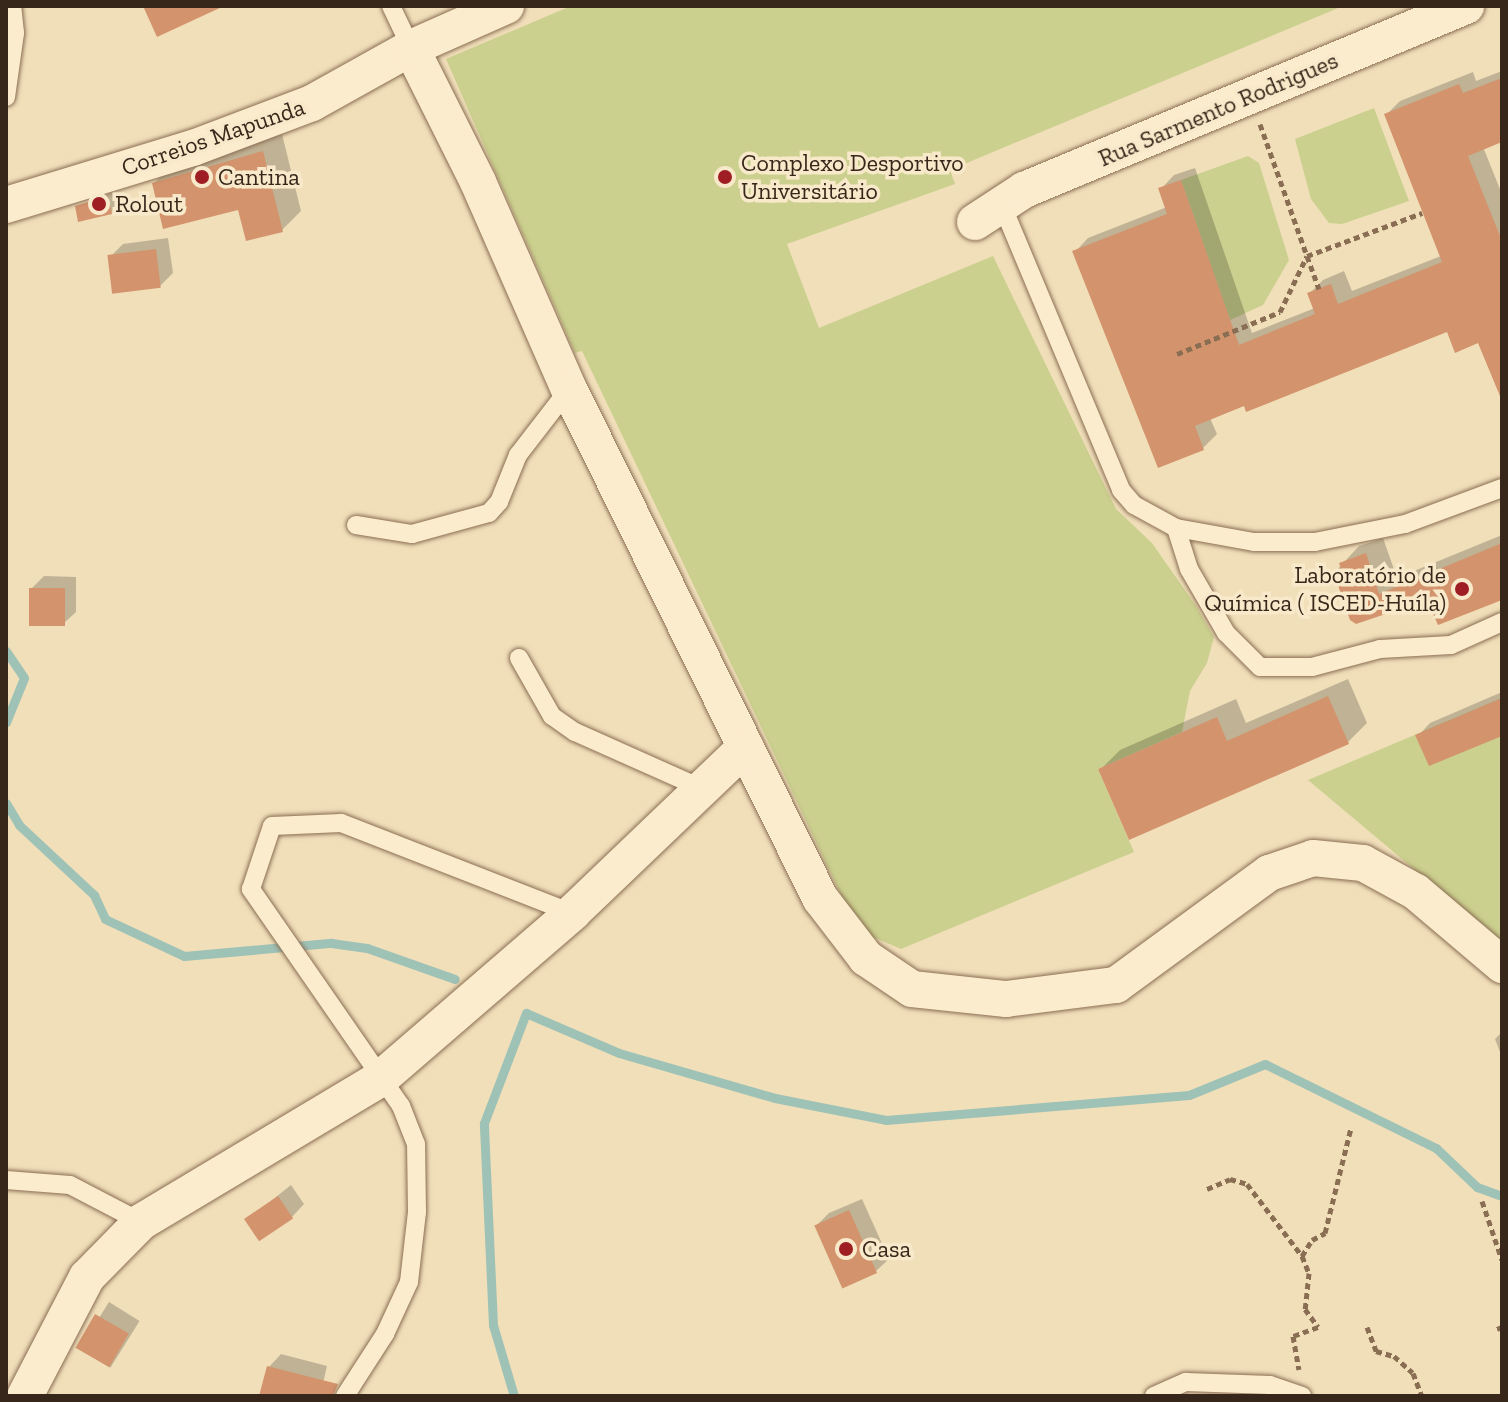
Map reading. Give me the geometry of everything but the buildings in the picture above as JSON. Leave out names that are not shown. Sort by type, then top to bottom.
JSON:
[{"type":"street","name":"Correios Mapunda","points":[[6,205],[193,148],[312,103],[411,48],[506,6]]},
{"type":"street","name":"Rua Sarmento Rodrigues","points":[[988,213],[1024,190],[1466,6]]},
{"type":"street","points":[[411,48],[478,182],[569,389],[820,898],[866,958],[912,989],[1006,999],[1116,985],[1269,873],[1313,858],[1363,863],[1416,892],[1502,965]]},
{"type":"street","points":[[25,1396],[87,1277],[141,1222],[380,1079],[572,913],[746,747]]},
{"type":"lane","points":[[6,97],[15,33],[12,6]]},
{"type":"lane","points":[[391,6],[411,48]]},
{"type":"lane","points":[[988,213],[1121,490],[1134,505],[1176,528],[1254,542],[1315,542],[1405,524],[1502,488]]},
{"type":"lane","points":[[356,525],[412,534],[489,513],[499,502],[518,455],[569,389]]},
{"type":"lane","points":[[1176,528],[1189,569],[1226,633],[1260,667],[1312,667],[1380,649],[1451,645],[1502,622]]},
{"type":"lane","points":[[519,658],[552,716],[575,732],[703,789]]},
{"type":"lane","points":[[345,1396],[385,1334],[409,1282],[417,1212],[416,1144],[401,1106],[251,889],[272,826],[341,823],[572,913]]},
{"type":"lane","points":[[6,1180],[70,1185],[141,1222]]},
{"type":"lane","points":[[1154,1396],[1186,1382],[1270,1385],[1301,1396]]},
{"type":"path","points":[[1250,96],[1319,289]]},
{"type":"path","points":[[1177,354],[1280,312],[1307,256],[1422,213]]},
{"type":"path","points":[[1302,1256],[1312,1240],[1325,1233],[1351,1128]]},
{"type":"path","points":[[1207,1189],[1230,1179],[1247,1184],[1302,1256],[1309,1273],[1305,1309],[1318,1327],[1293,1336],[1301,1396]]},
{"type":"path","points":[[1482,1201],[1502,1260]]},
{"type":"path","points":[[1367,1327],[1376,1351],[1394,1356],[1413,1373],[1422,1396]]},
{"type":"green space","points":[[571,6],[1343,6],[950,170],[955,184],[787,244],[819,328],[993,256],[1116,509],[1152,543],[1214,637],[1207,663],[1190,691],[1182,732],[1098,769],[1134,852],[901,949],[866,934],[846,905],[582,351],[575,353],[446,59]]},
{"type":"green space","points":[[1374,108],[1409,201],[1342,224],[1329,223],[1311,199],[1295,139]]},
{"type":"green space","points":[[1248,156],[1259,163],[1289,260],[1263,305],[1230,320],[1181,180]]},
{"type":"green space","points":[[1502,698],[1502,943],[1308,780]]},
{"type":"waterway","points":[[6,651],[24,678],[6,722]]},
{"type":"waterway","points":[[6,803],[19,825],[94,895],[105,919],[184,956],[331,943],[367,948],[455,979]]},
{"type":"waterway","points":[[514,1396],[493,1325],[484,1123],[526,1013],[619,1053],[775,1098],[886,1120],[1189,1095],[1265,1064],[1436,1148],[1477,1187],[1502,1196]]},
{"type":"place","name":"Cantina","points":[[202,177]]},
{"type":"place","name":"Complexo Desportivo Universitário","points":[[725,177]]},
{"type":"place","name":"Rolout","points":[[99,204]]},
{"type":"place","name":"Laboratório de Química ( ISCED-Huíla)","points":[[1462,589]]},
{"type":"place","name":"Casa","points":[[846,1249]]}]
